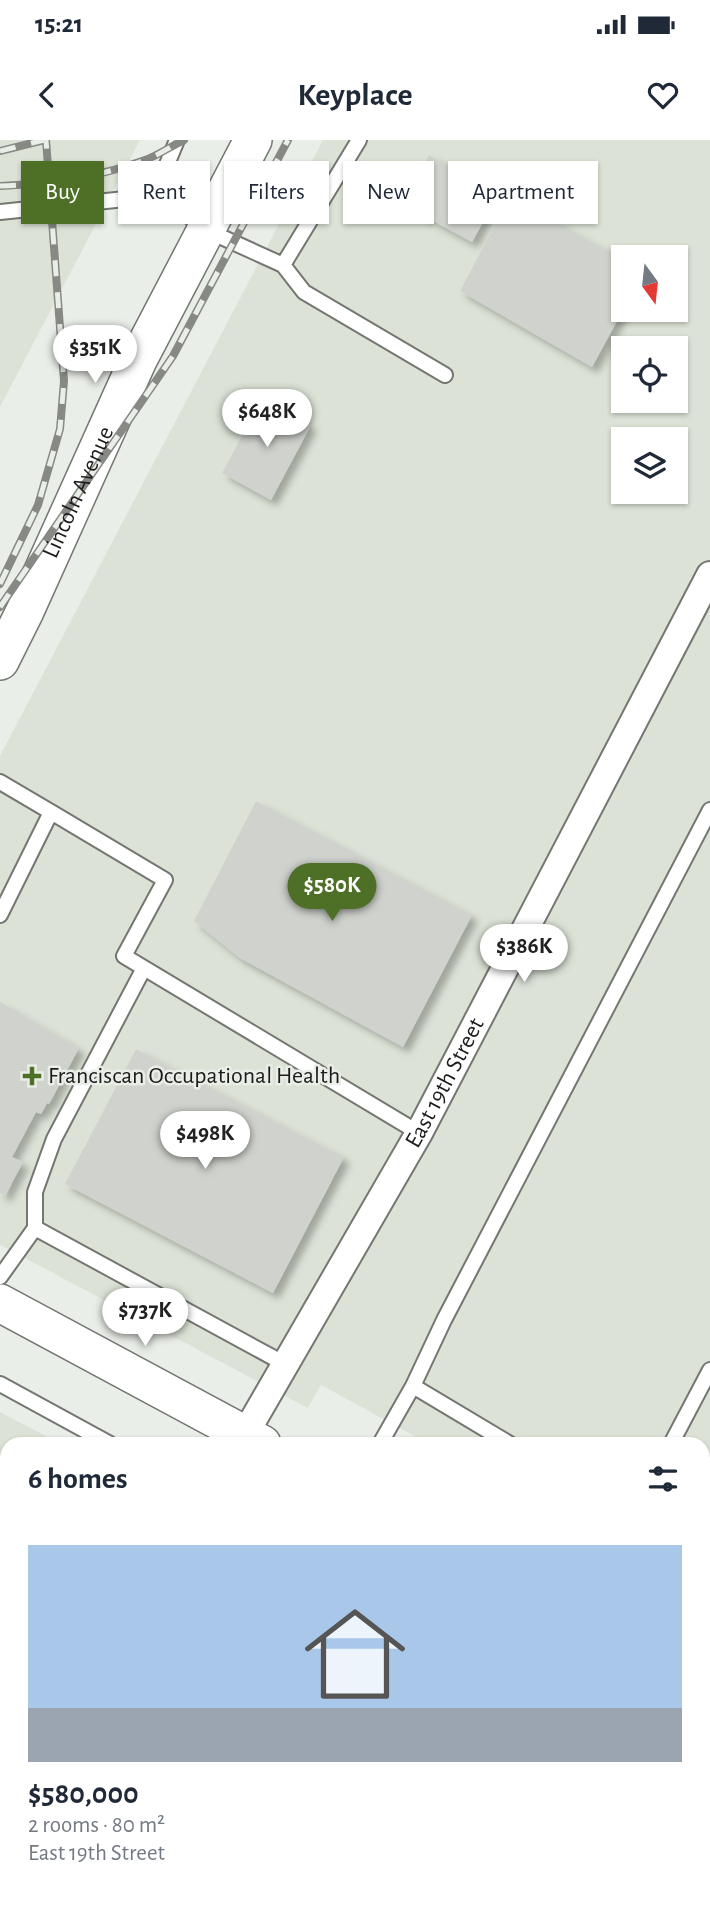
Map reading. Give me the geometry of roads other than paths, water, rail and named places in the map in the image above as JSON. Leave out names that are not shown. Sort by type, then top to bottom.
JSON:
[{"type":"street","name":"Lincoln Avenue","points":[[0,661],[138,359],[253,140]]},
{"type":"street","name":"East 19th Street","points":[[254,1437],[285,1364],[419,1133],[710,575]]},
{"type":"street","points":[[0,1303],[249,1437]]},
{"type":"lane","points":[[168,161],[177,140]]},
{"type":"lane","points":[[283,265],[359,140]]},
{"type":"lane","points":[[0,212],[118,200]]},
{"type":"lane","points":[[199,224],[206,230],[283,265],[304,292],[445,375]]},
{"type":"lane","points":[[0,782],[165,880],[124,956],[419,1133]]},
{"type":"lane","points":[[384,1437],[414,1386],[444,1320],[710,810]]},
{"type":"lane","points":[[0,915],[51,812]]},
{"type":"lane","points":[[0,1277],[35,1228],[35,1192],[54,1139],[144,968]]},
{"type":"lane","points":[[35,1228],[285,1364]]},
{"type":"lane","points":[[675,1437],[710,1370]]},
{"type":"lane","points":[[0,1384],[97,1437]]},
{"type":"lane","points":[[414,1386],[498,1437]]},
{"type":"railway","points":[[0,151],[44,140]]},
{"type":"railway","points":[[0,584],[38,505],[60,429],[64,381],[46,140]]},
{"type":"railway","points":[[0,186],[55,181],[110,171],[150,158],[184,140]]},
{"type":"railway","points":[[0,607],[173,356],[288,140]]},
{"type":"place","name":"Franciscan Occupational Health","points":[[32,1076]]}]
